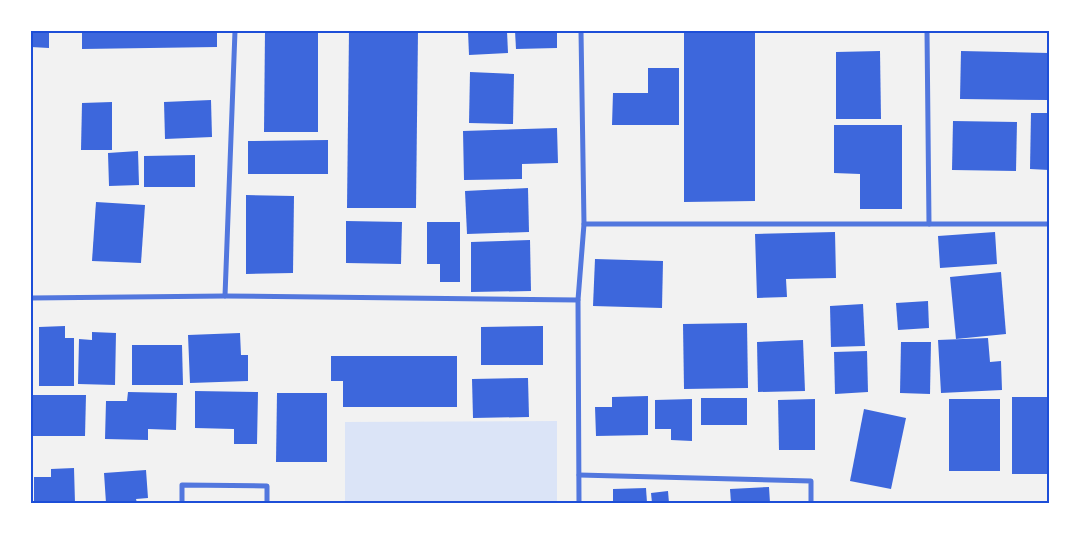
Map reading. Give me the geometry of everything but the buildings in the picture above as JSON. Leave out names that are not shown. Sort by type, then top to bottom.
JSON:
[{"type":"street","points":[[225,296],[235,31]]},
{"type":"street","points":[[579,503],[578,300],[584,224],[581,31]]},
{"type":"street","points":[[927,31],[929,224]]},
{"type":"street","points":[[584,224],[1049,224]]},
{"type":"street","points":[[31,298],[225,296],[578,300]]},
{"type":"street","points":[[579,475],[811,481],[811,503]]},
{"type":"street","points":[[182,503],[182,485],[267,486],[267,503]]},
{"type":"shaded area","points":[[557,421],[557,503],[345,503],[345,422]]}]
